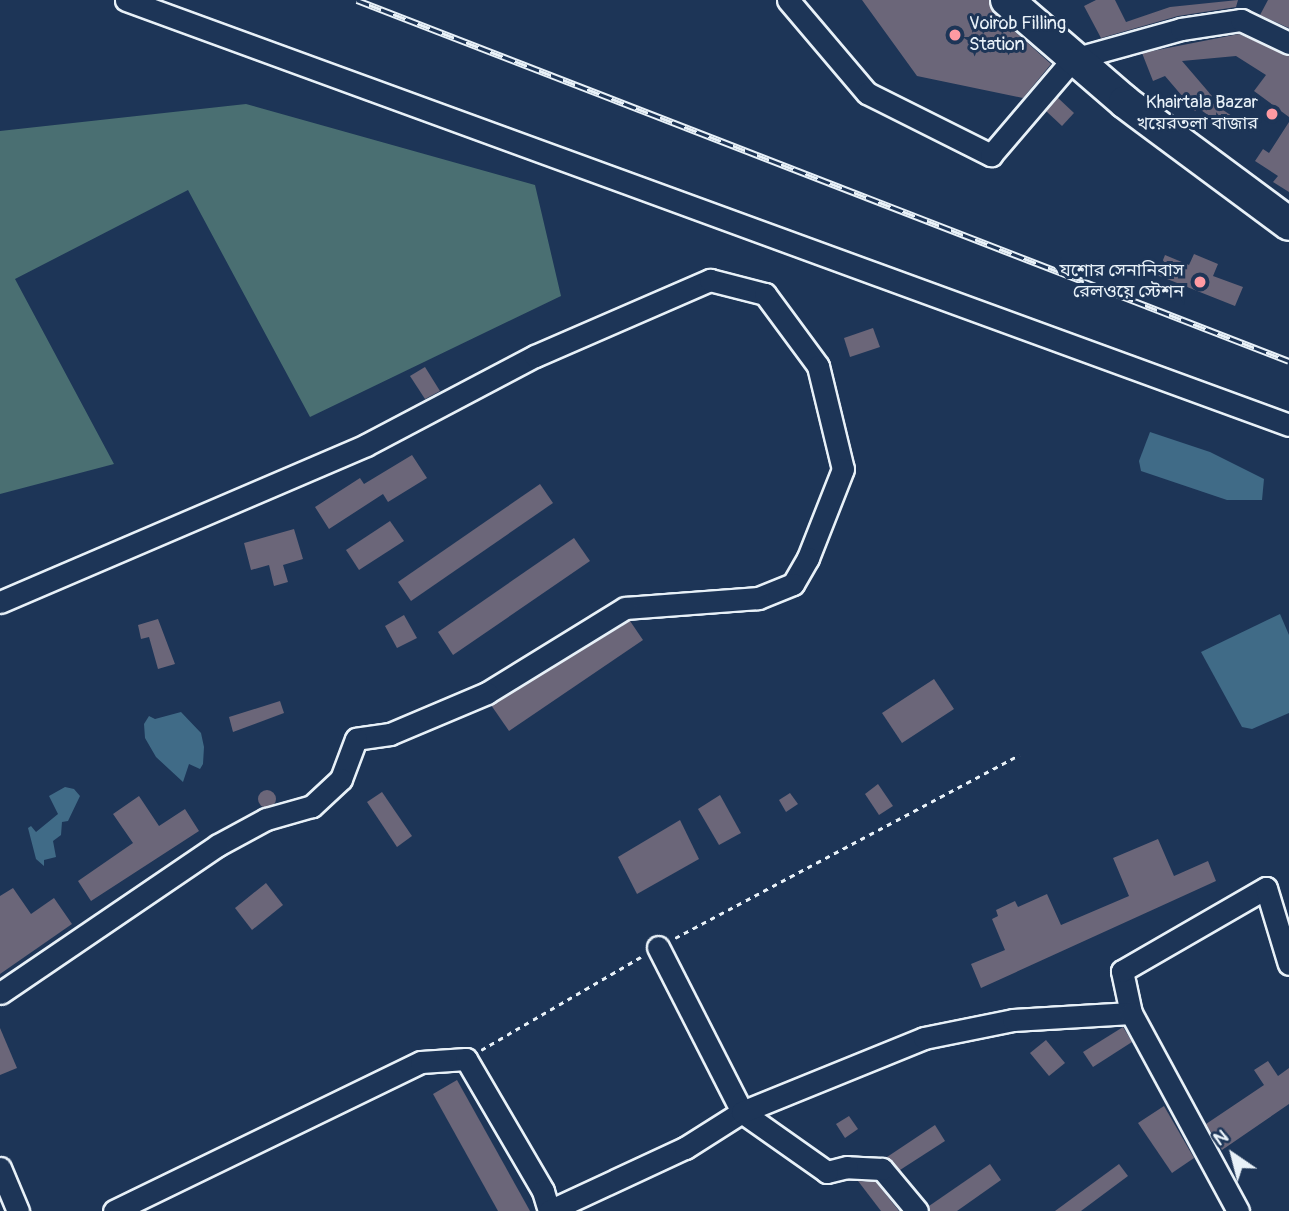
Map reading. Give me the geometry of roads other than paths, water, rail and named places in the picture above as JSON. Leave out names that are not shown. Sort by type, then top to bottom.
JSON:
[{"type":"highway","points":[[1007,0],[1073,59],[1289,224]]},
{"type":"street","points":[[126,0],[1289,425]]},
{"type":"street","points":[[788,0],[867,93],[991,155],[1073,59],[1243,10],[1289,43]]},
{"type":"street","points":[[0,602],[366,445],[535,356],[710,280],[765,293],[818,366],[843,469],[808,558],[793,584],[758,598],[625,608],[487,693],[390,734],[356,738],[341,779],[312,806],[266,819],[218,845],[0,993]]},
{"type":"street","points":[[1238,1211],[1131,1013],[1122,971],[1266,888],[1289,964]]},
{"type":"street","points":[[658,947],[743,1112],[827,1172],[847,1167],[882,1169],[917,1211]]},
{"type":"street","points":[[114,1211],[421,1062],[466,1059],[543,1191],[549,1211],[685,1148],[743,1112],[924,1038],[1013,1020],[1131,1013]]},
{"type":"street","points":[[0,1168],[18,1211]]},
{"type":"water","points":[[1150,432],[1210,452],[1264,479],[1262,500],[1227,500],[1141,471],[1139,461]]},
{"type":"water","points":[[1280,614],[1289,635],[1289,713],[1252,729],[1242,727],[1201,652]]},
{"type":"water","points":[[181,712],[201,733],[204,747],[200,769],[189,764],[183,782],[156,757],[145,738],[144,724],[149,716],[155,719]]},
{"type":"water","points":[[65,787],[74,789],[80,796],[68,821],[62,822],[61,835],[53,841],[56,857],[44,860],[44,866],[36,859],[28,828],[31,826],[36,832],[58,814],[49,796]]},
{"type":"railway","points":[[357,0],[1289,361]]},
{"type":"place","name":"Voirob Filling Station","points":[[955,35]]},
{"type":"place","name":"Khairtala Bazar খয়েরতলা বাজার","points":[[1272,114]]},
{"type":"place","name":"যশোর সেনানিবাস রেলওয়ে স্টেশন","points":[[1200,282]]}]
